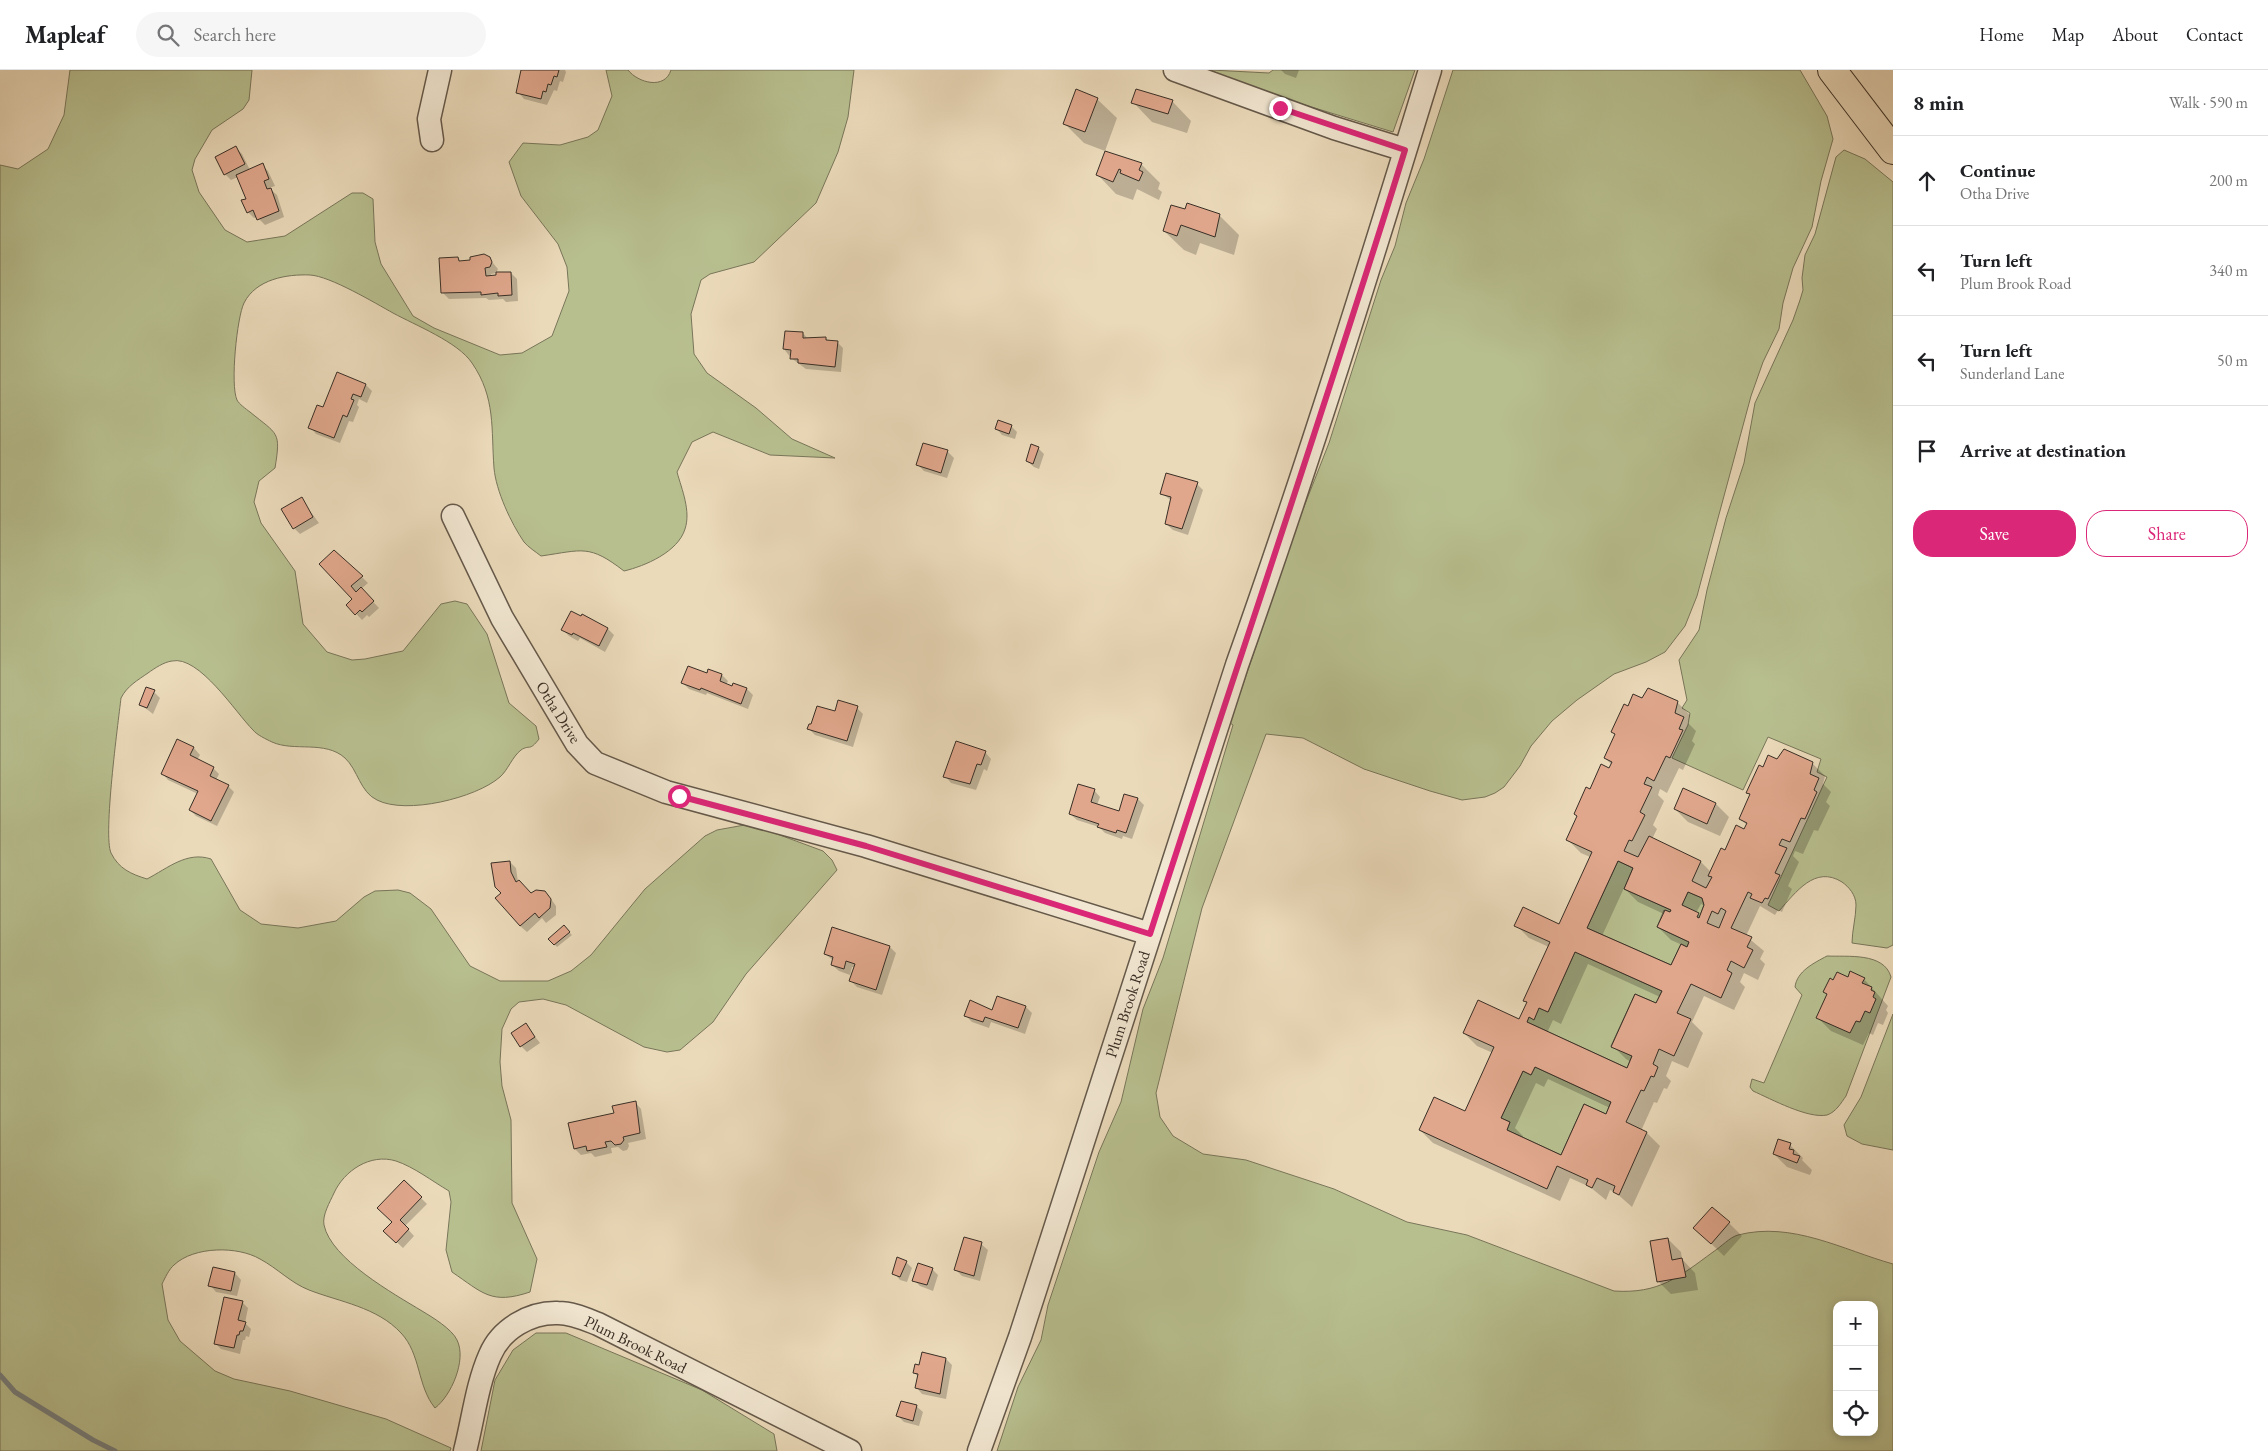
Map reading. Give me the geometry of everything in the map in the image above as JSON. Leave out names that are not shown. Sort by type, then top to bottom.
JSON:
[{"type":"main road","points":[[1832,70],[1893,150]]},
{"type":"street","points":[[432,140],[429,119],[440,70]]},
{"type":"street","points":[[1175,70],[1334,128],[1405,150]]},
{"type":"street","name":"Plum Brook Road","points":[[979,1451],[1020,1337],[1237,665],[1272,566],[1342,353],[1430,70]]},
{"type":"street","name":"Otha Drive","points":[[453,516],[502,618],[577,744],[595,762],[666,792],[866,846],[1150,934]]},
{"type":"street","name":"Plum Brook Road","points":[[465,1451],[490,1354],[503,1336],[517,1323],[536,1316],[557,1313],[578,1316],[598,1324],[850,1451]]},
{"type":"green space","points":[[70,70],[252,70],[249,100],[243,109],[212,130],[195,159],[192,170],[199,192],[225,230],[247,242],[285,236],[352,193],[363,193],[373,199],[375,242],[381,264],[413,316],[434,328],[500,355],[522,353],[552,336],[569,291],[567,267],[558,244],[521,196],[509,162],[523,143],[560,145],[588,137],[598,130],[612,96],[606,70],[628,70],[632,75],[644,81],[657,82],[668,76],[671,70],[854,70],[848,117],[838,152],[816,203],[754,262],[710,274],[701,280],[691,314],[694,354],[707,373],[756,408],[792,439],[835,458],[770,455],[713,432],[692,442],[677,472],[687,515],[685,529],[675,545],[668,551],[641,566],[624,571],[602,556],[585,551],[541,556],[524,542],[509,516],[495,477],[491,414],[485,389],[472,363],[447,341],[352,291],[329,280],[310,275],[282,277],[264,283],[249,295],[244,303],[235,351],[235,392],[239,403],[272,430],[278,447],[275,468],[259,481],[254,502],[261,523],[295,571],[303,624],[327,652],[352,660],[365,659],[403,651],[441,604],[455,601],[467,604],[487,634],[509,703],[536,726],[539,739],[531,747],[521,750],[500,777],[475,792],[440,802],[405,806],[390,804],[371,796],[353,768],[345,758],[337,753],[328,749],[281,745],[259,735],[205,676],[194,667],[183,662],[172,661],[157,667],[126,690],[121,698],[109,825],[109,842],[114,859],[126,870],[147,879],[186,859],[202,857],[211,859],[240,910],[261,924],[298,928],[336,921],[364,897],[375,891],[398,890],[410,893],[431,909],[470,966],[500,981],[548,981],[571,971],[591,955],[645,889],[705,836],[717,830],[750,824],[823,851],[832,860],[837,870],[746,974],[713,1022],[680,1050],[667,1052],[644,1047],[566,1005],[543,999],[519,1002],[511,1009],[502,1029],[500,1062],[502,1086],[511,1120],[512,1203],[537,1259],[530,1292],[506,1297],[488,1295],[452,1272],[446,1250],[451,1202],[449,1191],[416,1170],[396,1161],[377,1160],[368,1162],[351,1171],[338,1185],[324,1217],[324,1225],[329,1238],[338,1250],[365,1274],[441,1324],[457,1340],[460,1348],[460,1357],[456,1377],[447,1395],[435,1408],[425,1390],[416,1360],[407,1341],[391,1324],[370,1311],[302,1287],[260,1259],[240,1252],[228,1250],[204,1251],[183,1259],[169,1271],[162,1284],[168,1320],[180,1341],[215,1371],[234,1379],[290,1391],[386,1419],[451,1448],[450,1451],[0,1451],[0,165],[18,169],[48,149],[64,115]]},
{"type":"green space","points":[[1211,70],[1269,73],[1273,70],[1415,70],[1393,132],[1243,86]]},
{"type":"green space","points":[[1453,70],[1800,70],[1827,116],[1833,139],[1821,181],[1812,227],[1793,268],[1783,303],[1779,329],[1763,362],[1751,396],[1697,596],[1685,626],[1665,652],[1646,662],[1614,674],[1577,700],[1552,721],[1531,746],[1520,766],[1504,787],[1485,797],[1462,800],[1430,791],[1364,769],[1303,738],[1266,734],[1202,908],[1156,1093],[1160,1117],[1173,1136],[1203,1154],[1246,1160],[1334,1189],[1407,1222],[1467,1235],[1614,1291],[1644,1290],[1656,1287],[1690,1269],[1732,1238],[1738,1235],[1758,1232],[1798,1234],[1893,1264],[1893,1451],[997,1451],[1018,1387],[1041,1340],[1048,1305],[1099,1152],[1121,1102],[1143,1009],[1163,958],[1233,725],[1230,723],[1298,522],[1329,443],[1381,280],[1395,246],[1406,203],[1424,159]]},
{"type":"green space","points":[[1844,150],[1865,159],[1893,182],[1893,945],[1887,948],[1852,943],[1856,901],[1852,892],[1845,884],[1832,878],[1823,877],[1807,883],[1779,911],[1768,905],[1827,777],[1817,772],[1821,759],[1768,737],[1743,790],[1672,758],[1688,725],[1690,713],[1682,708],[1687,700],[1679,660],[1699,630],[1707,590],[1726,518],[1744,463],[1755,403],[1793,320],[1803,290],[1802,278],[1805,255],[1815,234],[1836,157]]},
{"type":"green space","points":[[1618,861],[1633,868],[1624,889],[1671,910],[1670,912],[1664,910],[1657,927],[1689,942],[1687,947],[1681,944],[1671,965],[1587,928]]},
{"type":"green space","points":[[1688,892],[1702,898],[1704,905],[1699,918],[1682,905]]},
{"type":"green space","points":[[1575,952],[1662,991],[1656,1003],[1635,994],[1611,1046],[1632,1056],[1627,1068],[1527,1022],[1529,1017],[1534,1019],[1539,1008],[1548,1012]]},
{"type":"green space","points":[[1827,956],[1854,956],[1873,960],[1881,963],[1891,977],[1846,1096],[1833,1112],[1827,1115],[1819,1115],[1790,1108],[1753,1091],[1750,1087],[1752,1079],[1764,1083],[1802,995],[1795,987],[1796,981],[1807,968]]},
{"type":"green space","points":[[1893,1014],[1893,1150],[1862,1144],[1847,1136],[1844,1125],[1861,1097]]},
{"type":"green space","points":[[1535,1067],[1611,1102],[1606,1114],[1584,1104],[1561,1155],[1507,1130],[1510,1122],[1501,1118],[1523,1071],[1531,1075]]},
{"type":"green space","points":[[536,1333],[566,1333],[702,1390],[774,1434],[777,1451],[481,1451],[495,1380],[513,1350]]},
{"type":"building","points":[[521,70],[559,70],[557,77],[554,76],[551,85],[548,84],[546,92],[543,91],[541,99],[516,93]]},
{"type":"building","points":[[1076,89],[1098,98],[1085,132],[1063,124]]},
{"type":"building","points":[[1136,89],[1173,100],[1168,114],[1131,103]]},
{"type":"building","points":[[236,146],[245,164],[224,175],[215,157]]},
{"type":"building","points":[[1105,151],[1142,163],[1139,170],[1143,172],[1139,181],[1120,173],[1121,170],[1119,169],[1113,182],[1096,175]]},
{"type":"building","points":[[263,163],[269,179],[264,181],[267,189],[271,188],[279,211],[257,220],[253,210],[247,213],[241,200],[246,199],[236,175]]},
{"type":"building","points":[[1187,203],[1220,214],[1215,237],[1181,225],[1177,236],[1163,231],[1171,205],[1185,209]]},
{"type":"building","points":[[484,254],[490,257],[492,262],[490,267],[485,268],[486,276],[496,275],[496,272],[511,272],[512,295],[498,296],[498,293],[481,295],[481,292],[441,293],[439,258],[458,257],[459,261],[470,260],[470,257]]},
{"type":"building","points":[[785,331],[803,332],[803,338],[826,337],[826,340],[838,341],[835,367],[798,363],[798,359],[790,359],[791,350],[783,349]]},
{"type":"building","points":[[337,372],[366,384],[361,397],[353,394],[351,399],[354,400],[347,417],[343,415],[334,438],[308,428],[317,405],[323,407]]},
{"type":"building","points":[[998,420],[1012,425],[1009,434],[995,429]]},
{"type":"building","points":[[923,443],[948,450],[941,473],[916,465]]},
{"type":"building","points":[[1031,444],[1039,447],[1033,464],[1026,461]]},
{"type":"building","points":[[1166,473],[1198,482],[1182,529],[1165,524],[1171,497],[1160,494]]},
{"type":"building","points":[[302,497],[313,517],[293,529],[281,509]]},
{"type":"building","points":[[334,550],[363,576],[351,586],[356,592],[361,587],[374,601],[362,612],[360,610],[355,615],[346,605],[352,599],[319,564]]},
{"type":"building","points":[[571,611],[581,616],[582,614],[608,628],[599,646],[573,633],[572,635],[561,630]]},
{"type":"building","points":[[688,666],[707,673],[708,669],[722,674],[720,681],[732,686],[733,683],[747,688],[741,704],[701,688],[700,690],[681,683]]},
{"type":"building","points":[[146,687],[155,690],[147,708],[139,705]]},
{"type":"building","points":[[1648,688],[1678,701],[1675,713],[1684,717],[1679,729],[1683,730],[1670,758],[1666,756],[1654,781],[1647,777],[1644,784],[1652,787],[1640,812],[1645,815],[1632,841],[1629,840],[1624,851],[1638,857],[1649,836],[1701,861],[1692,881],[1706,888],[1712,877],[1708,876],[1721,848],[1725,850],[1736,825],[1744,829],[1747,823],[1739,819],[1750,794],[1746,793],[1759,765],[1763,767],[1768,755],[1777,759],[1784,749],[1813,762],[1810,774],[1819,778],[1814,790],[1817,792],[1805,819],[1801,818],[1790,842],[1782,839],[1779,845],[1787,848],[1775,873],[1780,875],[1768,899],[1765,898],[1762,903],[1750,898],[1752,894],[1748,892],[1731,928],[1752,937],[1747,947],[1753,950],[1744,968],[1731,961],[1727,970],[1732,973],[1721,998],[1691,984],[1677,1013],[1691,1019],[1674,1056],[1659,1049],[1653,1064],[1658,1067],[1654,1077],[1651,1076],[1644,1091],[1641,1090],[1626,1122],[1647,1132],[1619,1195],[1613,1192],[1615,1186],[1597,1178],[1592,1188],[1586,1185],[1588,1180],[1557,1166],[1547,1189],[1419,1130],[1434,1097],[1465,1111],[1494,1047],[1463,1033],[1478,1000],[1519,1019],[1527,1002],[1523,1001],[1550,942],[1514,926],[1523,907],[1559,924],[1592,852],[1566,840],[1577,816],[1574,814],[1586,787],[1590,789],[1601,764],[1609,768],[1612,762],[1604,758],[1615,734],[1611,732],[1624,704],[1628,706],[1633,694],[1642,698]],"holes":[[[1618,861],[1633,868],[1624,889],[1671,910],[1670,912],[1665,910],[1657,927],[1689,942],[1687,947],[1681,944],[1671,965],[1587,928]],[[1688,892],[1702,898],[1704,905],[1699,918],[1697,917],[1699,913],[1682,905]],[[1721,908],[1726,911],[1719,928],[1707,923],[1712,911],[1718,914]],[[1575,952],[1662,991],[1656,1003],[1635,994],[1611,1047],[1632,1056],[1627,1068],[1527,1022],[1529,1017],[1534,1020],[1539,1008],[1548,1012]],[[1535,1067],[1611,1102],[1606,1114],[1584,1104],[1561,1155],[1507,1130],[1510,1122],[1501,1118],[1523,1071],[1531,1075]]]},
{"type":"building","points":[[838,700],[858,706],[847,741],[807,729],[809,724],[811,724],[817,706],[835,711]]},
{"type":"building","points":[[177,739],[194,747],[190,755],[214,767],[210,776],[229,785],[211,821],[189,810],[198,791],[161,774]]},
{"type":"building","points":[[956,741],[986,751],[981,765],[977,764],[970,784],[943,777]]},
{"type":"building","points":[[1078,784],[1095,789],[1091,802],[1119,811],[1124,794],[1138,798],[1126,833],[1117,830],[1116,833],[1097,827],[1099,824],[1069,814]]},
{"type":"building","points":[[1683,788],[1716,803],[1707,824],[1674,809]]},
{"type":"building","points":[[510,861],[511,872],[516,882],[519,880],[531,893],[536,890],[545,891],[551,899],[550,908],[539,918],[535,913],[520,926],[495,898],[501,893],[495,887],[491,863]]},
{"type":"building","points":[[564,925],[570,932],[554,945],[548,939]]},
{"type":"building","points":[[832,927],[890,946],[876,990],[849,981],[855,964],[846,961],[844,969],[831,965],[833,957],[824,954]]},
{"type":"building","points":[[1850,971],[1865,978],[1862,983],[1872,987],[1871,990],[1875,992],[1873,997],[1876,999],[1870,1013],[1865,1011],[1860,1022],[1856,1021],[1850,1033],[1816,1018],[1827,994],[1823,992],[1830,978],[1833,980],[1837,972],[1848,977]]},
{"type":"building","points":[[997,996],[1026,1006],[1018,1028],[985,1017],[983,1022],[964,1016],[970,1000],[992,1010]]},
{"type":"building","points":[[526,1023],[535,1037],[520,1047],[511,1033]]},
{"type":"building","points":[[636,1101],[640,1133],[623,1137],[624,1140],[621,1144],[615,1145],[611,1141],[605,1142],[607,1147],[587,1151],[586,1146],[574,1149],[568,1123],[614,1113],[612,1106]]},
{"type":"building","points":[[1778,1139],[1791,1143],[1789,1149],[1794,1150],[1793,1154],[1800,1156],[1797,1163],[1773,1154]]},
{"type":"building","points":[[404,1180],[422,1197],[400,1220],[409,1229],[396,1243],[383,1231],[392,1222],[377,1208]]},
{"type":"building","points":[[1712,1207],[1730,1222],[1711,1244],[1693,1228]]},
{"type":"building","points":[[964,1237],[982,1242],[974,1276],[954,1270]]},
{"type":"building","points":[[1668,1238],[1672,1260],[1682,1258],[1686,1277],[1657,1282],[1650,1241]]},
{"type":"building","points":[[897,1257],[907,1261],[900,1277],[892,1274]]},
{"type":"building","points":[[918,1263],[933,1268],[927,1285],[912,1281]]},
{"type":"building","points":[[213,1267],[235,1272],[231,1291],[208,1286]]},
{"type":"building","points":[[224,1297],[243,1301],[238,1320],[246,1322],[243,1331],[240,1331],[239,1335],[237,1335],[234,1348],[214,1344]]},
{"type":"building","points":[[922,1352],[946,1358],[940,1394],[915,1388],[918,1374],[913,1373],[915,1364],[919,1365]]},
{"type":"building","points":[[901,1401],[917,1405],[913,1421],[896,1416]]},
{"type":"waterway","points":[[0,1375],[15,1392],[93,1440],[115,1451]]},
{"type":"route","points":[[679,796],[866,846],[1150,934],[1237,665],[1272,566],[1342,353],[1405,150],[1334,128],[1280,108]]}]
